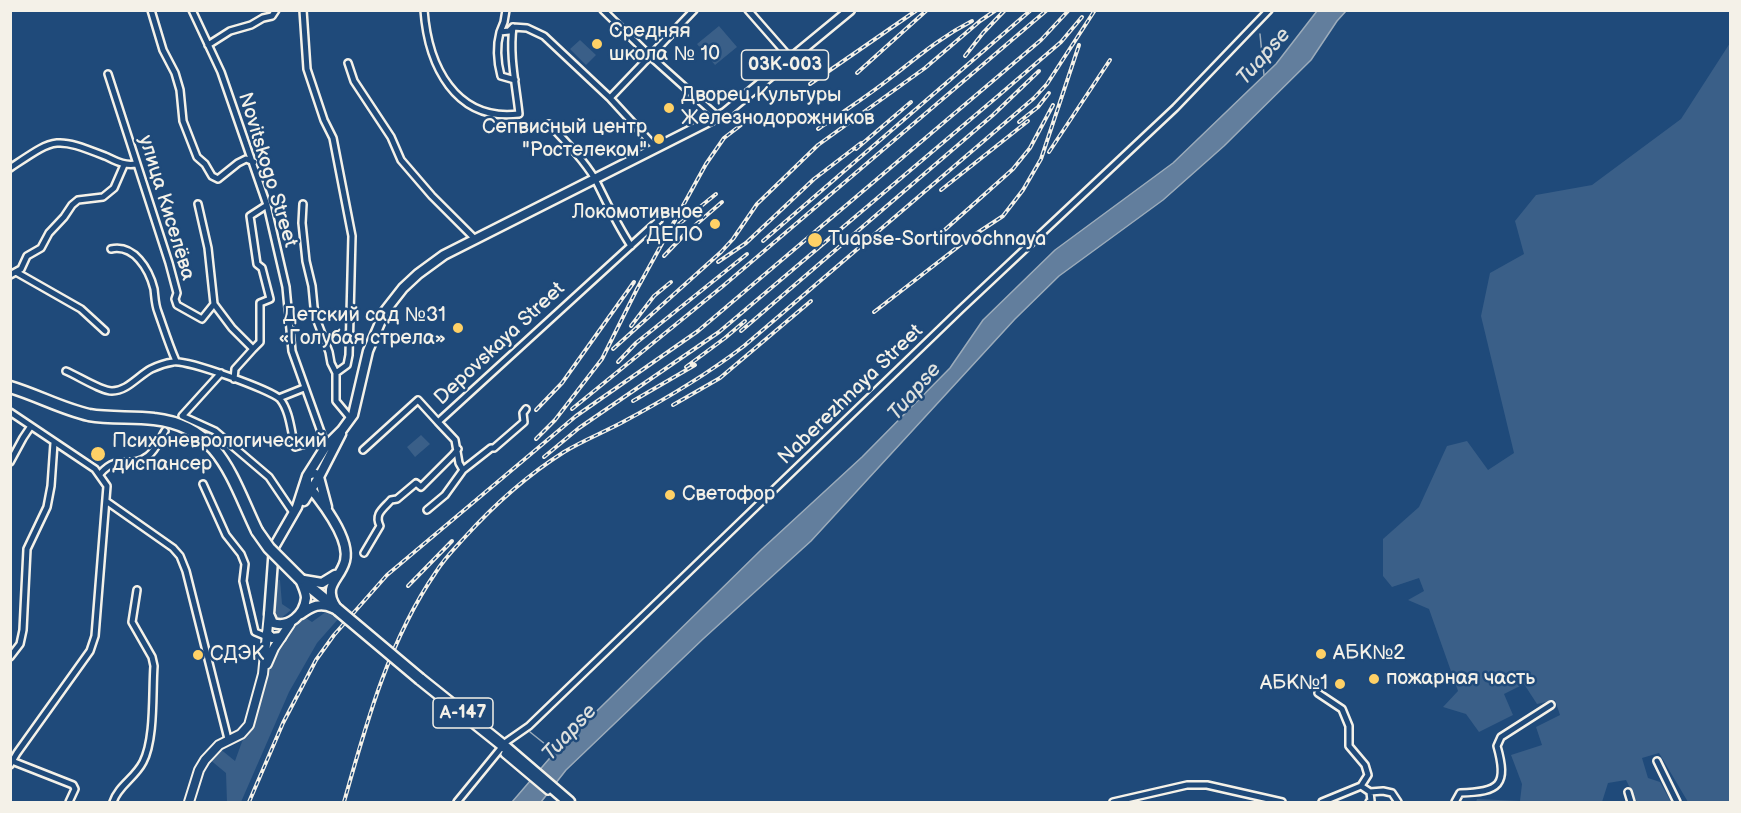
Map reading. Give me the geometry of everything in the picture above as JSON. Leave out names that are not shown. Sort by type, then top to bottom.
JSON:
[{"type":"highway","name":"А-147","points":[[10,387],[88,414],[151,418],[188,427],[215,449],[257,531],[269,548],[300,579],[569,802]]},
{"type":"main road","name":"03К-003","points":[[718,117],[740,102],[850,10]]},
{"type":"main road","points":[[263,674],[274,547],[318,477],[342,430],[351,419],[357,405],[368,351],[385,311],[403,288],[426,267],[475,239],[718,117]]},
{"type":"main road","points":[[298,508],[307,476],[324,443],[342,430]]},
{"type":"main road","points":[[307,476],[313,473],[318,475],[346,554],[345,562],[333,582],[330,593],[338,610]]},
{"type":"main road","points":[[307,476],[307,484],[330,514]]},
{"type":"main road","points":[[298,508],[316,501],[330,514]]},
{"type":"main road","points":[[300,579],[322,583],[331,580],[342,568]]},
{"type":"main road","points":[[189,802],[199,770],[212,751],[228,739],[241,734],[249,725],[263,674],[274,648],[305,601],[306,595],[300,579]]},
{"type":"main road","points":[[269,614],[273,623],[281,625],[293,621],[314,606],[325,605],[338,610]]},
{"type":"main road","points":[[267,635],[272,638],[281,637]]},
{"type":"street","points":[[151,10],[163,50],[175,73],[180,90],[183,121],[197,157],[218,179],[237,163],[246,159],[254,162]]},
{"type":"street","name":"Novitskogo Street","points":[[192,10],[221,72],[254,162],[267,205],[286,287],[292,351],[324,443]]},
{"type":"street","points":[[208,45],[230,31],[272,16],[276,10]]},
{"type":"street","points":[[303,10],[307,69],[324,120],[333,138],[352,236],[349,355],[347,365],[336,373]]},
{"type":"street","points":[[424,10],[426,32],[441,74],[466,105],[488,113],[519,114],[512,60],[513,27]]},
{"type":"street","points":[[506,10],[497,43],[498,64],[501,76],[515,80]]},
{"type":"street","points":[[603,10],[718,117]]},
{"type":"street","points":[[682,10],[691,12]]},
{"type":"street","points":[[748,10],[791,59]]},
{"type":"street","name":"Naberezhnaya Street","points":[[457,802],[504,749],[961,309],[1175,108],[1269,10]]},
{"type":"street","points":[[610,98],[691,12]]},
{"type":"street","points":[[500,32],[513,27],[527,27],[544,36],[610,98],[655,147]]},
{"type":"street","points":[[348,63],[354,81],[391,137],[402,160],[432,196],[475,239]]},
{"type":"street","name":"улица Киселёва","points":[[108,74],[169,263],[177,293],[175,299],[177,305],[202,319],[214,304]]},
{"type":"street","points":[[549,124],[570,146],[594,179],[612,217],[631,246]]},
{"type":"street","points":[[10,168],[51,142],[62,141],[124,165],[136,164]]},
{"type":"street","points":[[105,331],[81,309],[14,274],[21,269],[27,256],[41,248],[49,233],[72,205],[78,200],[103,197],[114,189],[124,165]]},
{"type":"street","points":[[198,204],[208,248],[214,304],[232,328],[253,349]]},
{"type":"street","points":[[303,204],[302,223],[306,261],[311,279],[315,314],[336,373],[336,401],[351,419]]},
{"type":"street","points":[[234,378],[235,369],[260,342],[260,303],[270,299],[262,268],[257,264],[250,216],[267,205]]},
{"type":"street","name":"Depovskaya Street","points":[[363,450],[418,400],[438,422],[659,220]]},
{"type":"street","points":[[111,249],[124,248],[132,252],[148,273],[154,290],[157,311],[176,361]]},
{"type":"street","points":[[66,370],[100,388],[111,391],[121,389],[152,369],[176,361],[199,366],[234,378],[279,398],[287,414],[295,447],[324,443]]},
{"type":"street","points":[[221,373],[182,416],[215,431],[269,477],[298,508]]},
{"type":"street","points":[[279,398],[304,388]]},
{"type":"street","points":[[427,510],[445,495],[463,470],[490,448],[494,448],[524,422],[523,413],[526,409]]},
{"type":"street","points":[[10,412],[95,469],[107,486],[95,636],[90,651],[11,763],[73,785],[75,789],[69,802]]},
{"type":"street","points":[[438,422],[455,440],[459,463],[463,470]]},
{"type":"street","points":[[10,462],[31,426]]},
{"type":"street","points":[[100,474],[110,464],[140,460],[149,455],[165,431]]},
{"type":"street","points":[[10,657],[20,644],[23,630],[27,549],[47,507],[54,443]]},
{"type":"street","points":[[364,553],[380,526],[378,515],[391,500],[397,499],[416,483],[421,487],[458,449]]},
{"type":"street","points":[[203,484],[226,535],[242,554],[245,564],[243,580],[255,632],[267,635]]},
{"type":"street","points":[[106,501],[173,548],[180,556],[186,571],[228,739]]},
{"type":"street","points":[[113,802],[116,793],[143,763],[150,738],[154,666],[152,657],[132,622],[137,590]]},
{"type":"street","points":[[1318,693],[1342,709],[1349,726],[1349,746],[1365,765],[1368,775],[1361,786],[1322,802]]},
{"type":"street","points":[[1455,802],[1460,793],[1476,793],[1495,787],[1501,780],[1503,767],[1497,746],[1501,737],[1551,705]]},
{"type":"street","points":[[504,749],[562,802]]},
{"type":"street","points":[[1658,761],[1677,802]]},
{"type":"street","points":[[1113,802],[1186,785],[1207,785],[1282,802]]},
{"type":"street","points":[[1361,786],[1370,792],[1392,793],[1398,802]]},
{"type":"street","points":[[1369,802],[1371,801],[1370,792]]},
{"type":"street","points":[[1628,792],[1631,802]]},
{"type":"shaded area","points":[[1317,11],[1346,11],[1311,60],[1224,146],[1163,200],[1059,276],[1015,319],[811,541],[703,639],[566,770],[541,802],[512,802],[555,752],[762,549],[862,457],[950,368],[983,320],[1055,250],[1173,163],[1276,64]]},
{"type":"shaded area","points":[[719,26],[737,47],[715,65],[697,44]]},
{"type":"shaded area","points":[[580,40],[596,55],[586,65],[570,49]]},
{"type":"shaded area","points":[[1730,43],[1730,802],[1688,802],[1659,753],[1642,758],[1648,778],[1660,782],[1671,802],[1637,802],[1626,780],[1608,783],[1602,802],[1476,802],[1477,799],[1520,801],[1522,784],[1511,755],[1542,745],[1536,727],[1560,715],[1555,700],[1537,704],[1524,684],[1504,694],[1513,715],[1479,732],[1466,714],[1443,707],[1458,691],[1429,609],[1408,600],[1424,591],[1419,578],[1392,587],[1383,576],[1383,539],[1419,507],[1447,446],[1467,441],[1488,470],[1514,453],[1481,316],[1490,273],[1524,254],[1515,221],[1536,195],[1592,185],[1681,119]]},
{"type":"shaded area","points":[[421,435],[430,444],[415,457],[407,447]]},
{"type":"shaded area","points":[[272,579],[280,580],[282,604],[291,610],[280,619],[271,617]]},
{"type":"shaded area","points":[[327,611],[339,618],[317,643],[289,692],[241,802],[227,802],[226,773],[209,759],[219,748],[235,761],[276,648],[303,616],[312,622]]},
{"type":"waterway","name":"Tuapse","points":[[1260,34],[1264,75]]},
{"type":"waterway","name":"Tuapse","points":[[530,732],[555,752]]},
{"type":"railway","points":[[810,84],[917,10]]},
{"type":"railway","points":[[857,73],[927,10]]},
{"type":"railway","points":[[613,349],[721,252],[757,204],[818,145],[925,68],[996,10]]},
{"type":"railway","points":[[965,56],[1005,10]]},
{"type":"railway","points":[[763,241],[1031,10]]},
{"type":"railway","points":[[572,409],[723,286],[1047,10]]},
{"type":"railway","points":[[249,802],[283,723],[316,660],[334,635],[387,575],[576,416],[698,331],[1041,40],[1069,10]]},
{"type":"railway","points":[[344,802],[370,713],[405,626],[419,598],[439,567],[476,525],[499,502],[550,461],[669,396],[744,346],[1034,98],[1047,84],[1095,10]]},
{"type":"railway","points":[[544,457],[579,428],[719,332],[1061,42],[1082,17]]},
{"type":"railway","points":[[818,129],[875,90],[940,40],[972,21]]},
{"type":"railway","points":[[874,312],[968,239],[1003,216],[1023,190],[1041,159],[1079,45]]},
{"type":"railway","points":[[1049,152],[1110,60]]},
{"type":"railway","points":[[741,331],[993,115],[1039,71]]},
{"type":"railway","points":[[1019,122],[1038,107],[1049,93]]},
{"type":"railway","points":[[856,149],[911,102]]},
{"type":"railway","points":[[939,235],[1013,169],[1030,148],[1053,105]]},
{"type":"railway","points":[[941,190],[1028,121]]},
{"type":"railway","points":[[536,439],[555,420],[602,359],[637,289],[706,164],[724,138],[741,125]]},
{"type":"railway","points":[[718,262],[746,243],[814,179],[861,143]]},
{"type":"railway","points":[[676,231],[679,224],[716,194]]},
{"type":"railway","points":[[664,256],[722,202]]},
{"type":"railway","points":[[618,362],[636,343],[747,254]]},
{"type":"railway","points":[[536,410],[562,383],[634,282]]},
{"type":"railway","points":[[631,326],[654,296],[671,282]]},
{"type":"railway","points":[[673,405],[720,378],[811,301]]},
{"type":"railway","points":[[686,367],[745,321]]},
{"type":"railway","points":[[633,401],[695,365]]},
{"type":"railway","points":[[408,586],[452,541]]},
{"type":"place","name":"Средняя школа № 10","points":[[597,44]]},
{"type":"place","name":"Дворец Культуры Железнодорожников","points":[[669,108]]},
{"type":"place","name":"Сепвисный центр \"Ростелеком\"","points":[[659,139]]},
{"type":"place","name":"Локомотивное ДЕПО","points":[[715,224]]},
{"type":"place","name":"Tuapse-Sortirovochnaya","points":[[815,240]]},
{"type":"place","name":"Детский сад №31 «Голубая стрела»","points":[[458,328]]},
{"type":"place","name":"Психоневрологический диспансер","points":[[98,454]]},
{"type":"place","name":"Светофор","points":[[670,495]]},
{"type":"place","name":"АБК№2","points":[[1321,654]]},
{"type":"place","name":"СДЭК","points":[[198,655]]},
{"type":"place","name":"пожарная часть","points":[[1374,679]]},
{"type":"place","name":"АБК№1","points":[[1340,684]]}]
